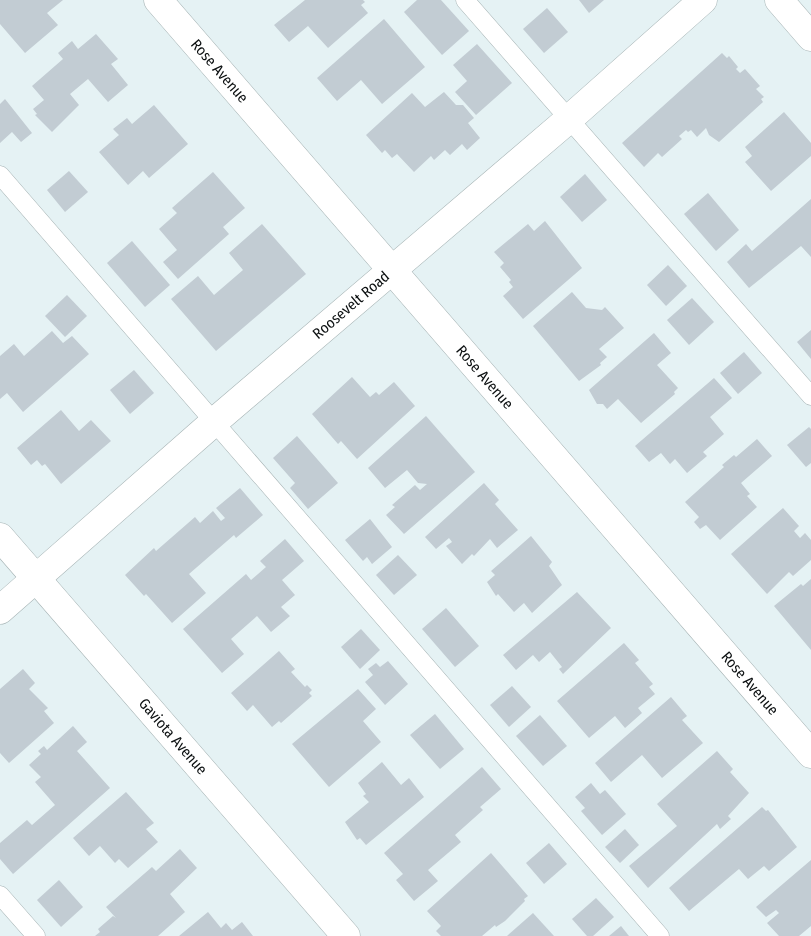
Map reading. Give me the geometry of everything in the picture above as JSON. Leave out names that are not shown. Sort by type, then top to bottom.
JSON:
[{"type":"street","name":"Rose Avenue","points":[[158,0],[811,754]]},
{"type":"street","name":"Roosevelt Road","points":[[0,610],[214,422],[569,119],[703,0]]},
{"type":"street","points":[[779,0],[811,37]]},
{"type":"street","name":"Gaviota Avenue","points":[[0,538],[346,936]]},
{"type":"lane","points":[[465,0],[811,396]]},
{"type":"lane","points":[[0,175],[660,936]]},
{"type":"lane","points":[[0,895],[36,936]]},
{"type":"building","points":[[0,0],[63,0],[47,13],[58,25],[25,53],[0,24]]},
{"type":"building","points":[[305,0],[363,0],[365,2],[361,5],[368,13],[328,48],[308,26],[289,42],[274,25]]},
{"type":"building","points":[[417,0],[441,0],[469,31],[442,55],[404,12]]},
{"type":"building","points":[[579,0],[604,0],[589,13]]},
{"type":"building","points":[[547,8],[568,32],[544,53],[523,29]]},
{"type":"building","points":[[384,19],[425,67],[382,104],[361,80],[337,101],[317,78]]},
{"type":"building","points":[[96,34],[118,59],[111,64],[128,85],[108,102],[88,79],[70,94],[79,105],[52,132],[35,115],[37,114],[33,109],[44,100],[32,86],[63,59],[58,53],[72,41],[78,49]]},
{"type":"building","points":[[477,44],[512,83],[476,115],[455,92],[467,81],[453,65]]},
{"type":"building","points":[[722,53],[727,58],[729,56],[738,67],[736,69],[740,73],[745,69],[760,86],[756,89],[764,97],[761,99],[763,102],[719,142],[709,135],[706,128],[697,137],[691,130],[688,132],[686,130],[679,136],[682,139],[662,157],[658,153],[644,167],[622,143]]},
{"type":"building","points":[[444,92],[456,105],[463,105],[474,118],[468,123],[480,138],[467,150],[462,144],[450,155],[445,150],[434,160],[431,156],[414,172],[397,154],[392,158],[385,150],[382,153],[366,135],[412,93],[425,107]]},
{"type":"building","points":[[5,99],[32,133],[21,142],[12,132],[0,143],[0,104]]},
{"type":"building","points":[[154,105],[188,144],[149,178],[143,171],[128,185],[99,152],[119,135],[113,129],[127,118],[132,124]]},
{"type":"building","points":[[784,112],[811,143],[811,156],[771,191],[745,162],[752,156],[745,147]]},
{"type":"building","points":[[69,171],[88,192],[65,212],[47,190]]},
{"type":"building","points":[[213,172],[245,208],[223,227],[229,234],[178,279],[163,262],[177,250],[159,229],[177,213],[172,208]]},
{"type":"building","points":[[585,174],[607,200],[582,222],[560,197]]},
{"type":"building","points":[[708,193],[739,230],[716,251],[684,214]]},
{"type":"building","points":[[811,199],[811,257],[801,246],[749,288],[727,262],[746,244],[752,251]]},
{"type":"building","points":[[545,221],[582,268],[523,319],[503,296],[513,287],[509,282],[511,280],[500,267],[504,263],[494,252],[528,224],[534,231]]},
{"type":"building","points":[[262,224],[306,274],[216,351],[171,299],[198,276],[214,295],[243,270],[229,253]]},
{"type":"building","points":[[132,241],[170,285],[145,307],[107,263]]},
{"type":"building","points":[[668,265],[687,286],[666,306],[647,285]]},
{"type":"building","points":[[572,292],[586,308],[602,310],[605,307],[624,328],[599,349],[607,357],[600,363],[601,365],[579,381],[533,326]]},
{"type":"building","points":[[67,295],[87,316],[65,337],[45,316]]},
{"type":"building","points":[[692,298],[714,322],[689,345],[667,320]]},
{"type":"building","points":[[811,330],[811,359],[797,342]]},
{"type":"building","points":[[52,331],[63,343],[72,336],[89,354],[23,412],[7,393],[0,399],[0,356],[14,344],[24,356]]},
{"type":"building","points":[[654,333],[671,353],[657,365],[678,388],[674,392],[675,394],[641,423],[618,399],[607,409],[603,404],[597,404],[589,390]]},
{"type":"building","points":[[744,352],[762,373],[738,394],[720,373]]},
{"type":"building","points":[[134,370],[154,393],[130,414],[110,390]]},
{"type":"building","points":[[352,377],[370,397],[376,392],[379,395],[394,382],[415,406],[357,459],[341,441],[338,444],[312,414]]},
{"type":"building","points":[[714,378],[732,398],[710,417],[724,434],[703,452],[707,456],[687,473],[675,459],[670,464],[661,453],[649,462],[635,446]]},
{"type":"building","points":[[61,410],[79,431],[91,420],[111,441],[61,484],[45,464],[42,466],[37,460],[31,465],[17,448]]},
{"type":"building","points":[[426,416],[475,472],[404,534],[386,515],[395,507],[392,505],[415,485],[420,490],[427,484],[418,483],[407,470],[385,488],[368,468]]},
{"type":"building","points":[[809,427],[811,429],[811,463],[806,467],[787,445]]},
{"type":"building","points":[[297,436],[338,483],[308,509],[290,488],[295,483],[273,458]]},
{"type":"building","points":[[757,439],[772,456],[741,483],[750,494],[747,496],[757,507],[720,540],[706,525],[700,529],[694,522],[699,517],[685,502],[724,467],[722,465],[734,455],[736,457]]},
{"type":"building","points":[[484,483],[499,500],[495,504],[518,530],[497,548],[490,539],[474,556],[472,554],[462,564],[446,546],[452,542],[449,538],[436,549],[425,537]]},
{"type":"building","points":[[240,488],[263,515],[236,538],[234,535],[189,574],[206,593],[172,623],[146,594],[144,596],[125,575],[154,548],[156,551],[195,517],[200,523],[213,511],[221,521],[225,518],[216,508]]},
{"type":"building","points":[[783,508],[799,526],[794,531],[800,538],[805,533],[811,540],[811,560],[793,576],[789,572],[767,594],[731,554]]},
{"type":"building","points":[[370,519],[392,547],[372,564],[367,557],[363,561],[345,540]]},
{"type":"building","points":[[531,536],[552,562],[549,566],[562,585],[532,613],[524,603],[514,612],[498,594],[496,596],[487,582],[495,575],[491,571]]},
{"type":"building","points":[[285,539],[304,561],[282,580],[295,595],[281,607],[290,616],[271,632],[257,616],[231,639],[244,654],[222,673],[183,629],[246,574],[251,580],[266,567],[260,561]]},
{"type":"building","points":[[398,555],[417,575],[394,595],[376,575]]},
{"type":"building","points":[[811,579],[811,650],[774,606],[801,584],[803,586]]},
{"type":"building","points":[[577,592],[611,628],[563,674],[559,669],[562,667],[550,652],[539,662],[533,655],[516,670],[503,655]]},
{"type":"building","points":[[446,608],[479,646],[455,667],[422,629]]},
{"type":"building","points":[[361,629],[380,650],[360,669],[341,647]]},
{"type":"building","points":[[624,643],[639,660],[635,663],[653,684],[649,687],[655,694],[638,708],[642,713],[625,728],[615,716],[589,738],[557,701]]},
{"type":"building","points":[[279,651],[295,669],[291,672],[305,687],[307,685],[312,690],[309,693],[312,696],[281,723],[279,721],[272,727],[253,705],[247,711],[231,693]]},
{"type":"building","points":[[388,661],[408,684],[385,705],[365,682],[373,675],[368,669],[376,663],[380,667]]},
{"type":"building","points":[[23,669],[35,683],[29,689],[48,708],[44,711],[54,723],[9,763],[0,753],[0,689]]},
{"type":"building","points":[[512,686],[531,707],[509,727],[490,705]]},
{"type":"building","points":[[358,689],[376,709],[363,721],[381,742],[329,787],[292,744]]},
{"type":"building","points":[[671,697],[687,716],[682,720],[703,743],[662,778],[642,755],[611,782],[595,763]]},
{"type":"building","points":[[435,714],[464,749],[440,769],[410,735]]},
{"type":"building","points":[[540,715],[567,746],[543,766],[516,736]]},
{"type":"building","points":[[73,726],[87,742],[77,751],[110,788],[13,874],[0,859],[0,843],[27,820],[32,825],[55,805],[35,782],[41,777],[29,765],[41,754],[38,751],[44,746],[47,750]]},
{"type":"building","points":[[717,751],[733,769],[730,772],[749,793],[728,816],[731,819],[720,829],[717,824],[648,888],[629,866],[677,826],[657,804]]},
{"type":"building","points":[[382,762],[401,785],[409,778],[424,797],[366,845],[360,838],[357,840],[345,822],[369,802],[363,796],[366,794],[358,783]]},
{"type":"building","points":[[482,767],[501,789],[480,807],[483,810],[455,835],[461,842],[428,870],[438,881],[414,901],[396,880],[403,874],[384,853]]},
{"type":"building","points":[[591,783],[600,794],[605,790],[626,814],[602,835],[581,811],[585,808],[575,797]]},
{"type":"building","points":[[126,792],[154,823],[146,829],[158,842],[128,868],[119,859],[115,863],[100,846],[89,856],[73,838]]},
{"type":"building","points":[[762,807],[766,811],[768,810],[797,847],[769,871],[764,866],[748,879],[739,869],[689,911],[669,888]]},
{"type":"building","points":[[625,829],[639,845],[620,863],[605,847]]},
{"type":"building","points":[[549,843],[567,864],[544,884],[526,863]]},
{"type":"building","points":[[180,849],[197,868],[170,894],[185,912],[158,936],[95,936],[100,932],[98,929],[113,916],[116,918],[106,907],[152,867],[156,871]]},
{"type":"building","points":[[491,853],[528,896],[524,899],[525,901],[505,921],[496,927],[495,925],[482,936],[441,936],[436,931],[441,926],[427,911]]},
{"type":"building","points":[[811,860],[811,926],[799,936],[779,936],[767,923],[779,913],[776,910],[766,917],[756,907]]},
{"type":"building","points":[[59,880],[83,907],[61,927],[37,900]]},
{"type":"building","points":[[596,898],[614,917],[593,936],[587,936],[572,919]]},
{"type":"building","points":[[208,912],[221,928],[226,923],[232,930],[242,922],[253,936],[179,936]]},
{"type":"building","points":[[533,913],[554,936],[507,936]]},
{"type":"building","points":[[621,926],[629,936],[609,936]]}]
